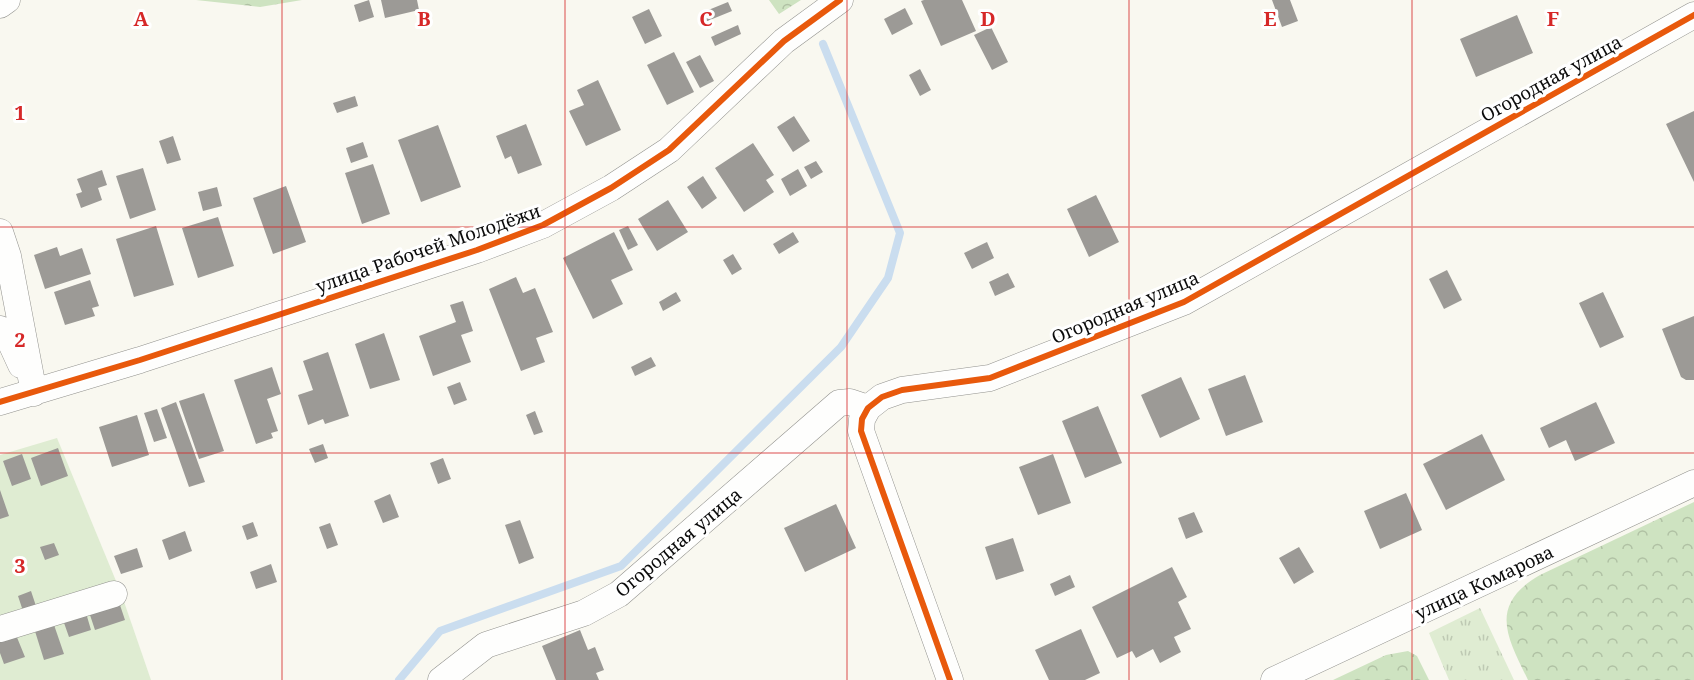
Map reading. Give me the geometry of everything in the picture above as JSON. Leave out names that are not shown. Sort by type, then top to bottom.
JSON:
[{"type":"street","points":[[0,5],[7,0]]},
{"type":"street","name":"улица Рабочей Молодёжи","points":[[0,402],[466,254],[543,225],[610,188],[669,150],[784,41],[840,0]]},
{"type":"street","name":"Огородная улица","points":[[441,680],[486,645],[584,613],[619,594],[839,403],[850,402],[868,408],[882,396],[902,390],[990,378],[1184,302],[1694,15]]},
{"type":"street","points":[[0,232],[8,256],[34,393]]},
{"type":"street","points":[[0,329],[10,340],[34,393]]},
{"type":"street","points":[[868,408],[862,419],[861,431],[950,680]]},
{"type":"street","name":"улица Комарова","points":[[1274,680],[1694,483]]},
{"type":"street","points":[[0,629],[114,594]]},
{"type":"green space","points":[[196,0],[302,0],[260,7]]},
{"type":"green space","points":[[769,0],[801,0],[779,14]]},
{"type":"green space","points":[[57,438],[121,593],[151,680],[0,680],[0,455]]},
{"type":"green space","points":[[1694,502],[1694,680],[1528,680],[1514,650],[1507,623],[1508,610],[1513,598],[1524,586],[1540,575]]},
{"type":"green space","points":[[1480,608],[1514,680],[1449,680],[1429,633]]},
{"type":"green space","points":[[1408,651],[1417,656],[1429,680],[1333,680],[1386,655]]},
{"type":"building","points":[[369,0],[374,17],[359,22],[354,5]]},
{"type":"building","points":[[381,0],[417,0],[419,10],[385,18]]},
{"type":"building","points":[[962,0],[976,31],[941,46],[921,1]]},
{"type":"building","points":[[1272,0],[1290,0],[1298,21],[1282,27]]},
{"type":"building","points":[[728,2],[732,11],[705,22],[701,13]]},
{"type":"building","points":[[905,8],[913,24],[892,35],[884,19]]},
{"type":"building","points":[[649,9],[662,36],[645,44],[632,17]]},
{"type":"building","points":[[1517,15],[1533,53],[1476,77],[1460,39]]},
{"type":"building","points":[[738,25],[741,34],[715,46],[711,37]]},
{"type":"building","points":[[991,27],[1008,62],[992,70],[974,35]]},
{"type":"building","points":[[674,52],[694,92],[667,105],[647,65]]},
{"type":"building","points":[[700,55],[714,81],[700,88],[686,62]]},
{"type":"building","points":[[920,69],[931,90],[920,96],[909,75]]},
{"type":"building","points":[[598,80],[621,130],[586,146],[569,111],[584,105],[577,90]]},
{"type":"building","points":[[355,96],[358,106],[337,113],[333,103]]},
{"type":"building","points":[[1694,111],[1694,182],[1666,124]]},
{"type":"building","points":[[794,116],[810,141],[793,152],[777,127]]},
{"type":"building","points":[[526,124],[542,165],[518,174],[511,156],[505,159],[496,136]]},
{"type":"building","points":[[438,125],[461,187],[421,202],[398,140]]},
{"type":"building","points":[[173,136],[181,160],[167,164],[159,141]]},
{"type":"building","points":[[363,142],[368,157],[351,163],[346,148]]},
{"type":"building","points":[[753,143],[774,175],[766,180],[774,192],[744,212],[715,168]]},
{"type":"building","points":[[816,161],[823,172],[811,179],[804,167]]},
{"type":"building","points":[[373,164],[390,214],[362,224],[345,173]]},
{"type":"building","points":[[143,168],[156,210],[130,219],[116,176]]},
{"type":"building","points":[[798,169],[807,186],[790,196],[781,179]]},
{"type":"building","points":[[102,170],[107,185],[98,188],[102,200],[81,208],[76,194],[82,192],[77,179]]},
{"type":"building","points":[[703,176],[717,198],[702,209],[687,187]]},
{"type":"building","points":[[286,186],[306,242],[273,254],[253,198]]},
{"type":"building","points":[[217,187],[222,206],[203,211],[198,192]]},
{"type":"building","points":[[1096,195],[1119,242],[1089,257],[1067,209]]},
{"type":"building","points":[[668,200],[688,232],[657,251],[638,219]]},
{"type":"building","points":[[218,217],[234,266],[198,278],[182,228]]},
{"type":"building","points":[[156,226],[174,285],[134,297],[116,239]]},
{"type":"building","points":[[628,226],[638,245],[628,250],[619,230]]},
{"type":"building","points":[[614,232],[633,270],[611,280],[623,304],[593,319],[563,258]]},
{"type":"building","points":[[793,232],[799,242],[779,254],[773,244]]},
{"type":"building","points":[[987,242],[994,258],[972,269],[964,253]]},
{"type":"building","points":[[57,247],[60,256],[82,248],[91,274],[45,289],[34,255]]},
{"type":"building","points":[[733,254],[742,269],[732,275],[723,260]]},
{"type":"building","points":[[1447,270],[1462,300],[1444,309],[1429,279]]},
{"type":"building","points":[[1008,273],[1015,287],[995,296],[989,282]]},
{"type":"building","points":[[516,277],[523,293],[535,288],[553,332],[536,338],[545,362],[521,371],[489,289]]},
{"type":"building","points":[[90,280],[99,306],[92,308],[95,316],[65,325],[54,292]]},
{"type":"building","points":[[676,292],[681,301],[663,311],[659,302]]},
{"type":"building","points":[[1603,292],[1624,337],[1600,348],[1579,303]]},
{"type":"building","points":[[463,301],[473,331],[461,335],[471,362],[433,376],[419,336],[456,322],[450,305]]},
{"type":"building","points":[[1694,316],[1694,380],[1686,380],[1681,377],[1662,329]]},
{"type":"building","points":[[384,333],[400,380],[370,389],[355,344]]},
{"type":"building","points":[[328,352],[349,416],[325,424],[323,419],[308,425],[298,395],[313,390],[303,361]]},
{"type":"building","points":[[651,357],[656,366],[635,376],[631,367]]},
{"type":"building","points":[[272,367],[281,394],[267,399],[278,431],[271,433],[273,438],[256,444],[234,380]]},
{"type":"building","points":[[1245,375],[1263,422],[1226,436],[1208,389]]},
{"type":"building","points":[[1181,377],[1200,419],[1160,438],[1141,395]]},
{"type":"building","points":[[460,382],[467,400],[454,405],[447,387]]},
{"type":"building","points":[[204,393],[224,451],[199,459],[179,401]]},
{"type":"building","points":[[176,402],[205,482],[189,487],[161,408]]},
{"type":"building","points":[[1596,402],[1615,443],[1575,461],[1566,440],[1549,448],[1540,428]]},
{"type":"building","points":[[1098,406],[1122,463],[1085,478],[1062,421]]},
{"type":"building","points":[[157,409],[167,438],[154,442],[144,413]]},
{"type":"building","points":[[535,411],[543,432],[534,435],[526,415]]},
{"type":"building","points":[[137,415],[149,455],[112,467],[99,427]]},
{"type":"building","points":[[1482,434],[1505,480],[1446,510],[1423,464]]},
{"type":"building","points":[[323,444],[328,458],[315,463],[309,449]]},
{"type":"building","points":[[58,448],[68,476],[41,486],[31,458]]},
{"type":"building","points":[[22,454],[31,479],[12,486],[3,461]]},
{"type":"building","points":[[1053,454],[1071,503],[1038,515],[1019,467]]},
{"type":"building","points":[[443,458],[451,479],[438,484],[430,463]]},
{"type":"building","points":[[0,490],[9,516],[0,519]]},
{"type":"building","points":[[1406,493],[1422,530],[1380,549],[1364,511]]},
{"type":"building","points":[[390,494],[399,517],[383,523],[374,501]]},
{"type":"building","points":[[836,504],[856,548],[805,572],[784,528]]},
{"type":"building","points":[[1194,512],[1203,532],[1186,539],[1178,518]]},
{"type":"building","points":[[520,520],[534,558],[519,564],[505,525]]},
{"type":"building","points":[[253,522],[258,536],[247,540],[242,526]]},
{"type":"building","points":[[330,523],[338,545],[327,549],[319,527]]},
{"type":"building","points":[[185,531],[192,551],[169,560],[162,540]]},
{"type":"building","points":[[1013,538],[1024,571],[996,580],[985,547]]},
{"type":"building","points":[[54,543],[59,555],[45,560],[40,547]]},
{"type":"building","points":[[1299,547],[1314,572],[1294,584],[1279,558]]},
{"type":"building","points":[[137,548],[143,567],[121,574],[114,556]]},
{"type":"building","points":[[271,564],[277,582],[256,589],[250,572]]},
{"type":"building","points":[[1172,567],[1187,597],[1178,602],[1191,629],[1174,637],[1181,652],[1160,663],[1153,649],[1136,658],[1132,651],[1117,658],[1092,607]]},
{"type":"building","points":[[1070,575],[1075,587],[1055,596],[1050,584]]},
{"type":"building","points":[[31,591],[36,606],[23,611],[18,596]]},
{"type":"building","points":[[119,602],[125,620],[95,630],[89,612]]},
{"type":"building","points":[[86,613],[91,630],[69,637],[63,620]]},
{"type":"building","points":[[53,622],[64,654],[44,660],[34,628]]},
{"type":"building","points":[[1081,629],[1100,673],[1085,680],[1049,680],[1035,650]]},
{"type":"building","points":[[580,630],[588,650],[595,647],[604,670],[596,673],[599,680],[556,680],[542,646]]},
{"type":"building","points":[[16,635],[25,657],[4,664],[0,653],[0,640]]},
{"type":"waterway","points":[[399,680],[440,631],[621,566],[841,347],[888,278],[900,233],[823,44]]},
{"type":"cycle path","points":[[0,402],[140,360],[477,250],[543,225],[611,188],[669,150],[784,41],[840,0]]},
{"type":"cycle path","points":[[950,680],[861,431],[862,419],[868,408],[882,397],[902,390],[990,378],[1184,302],[1694,15]]}]
